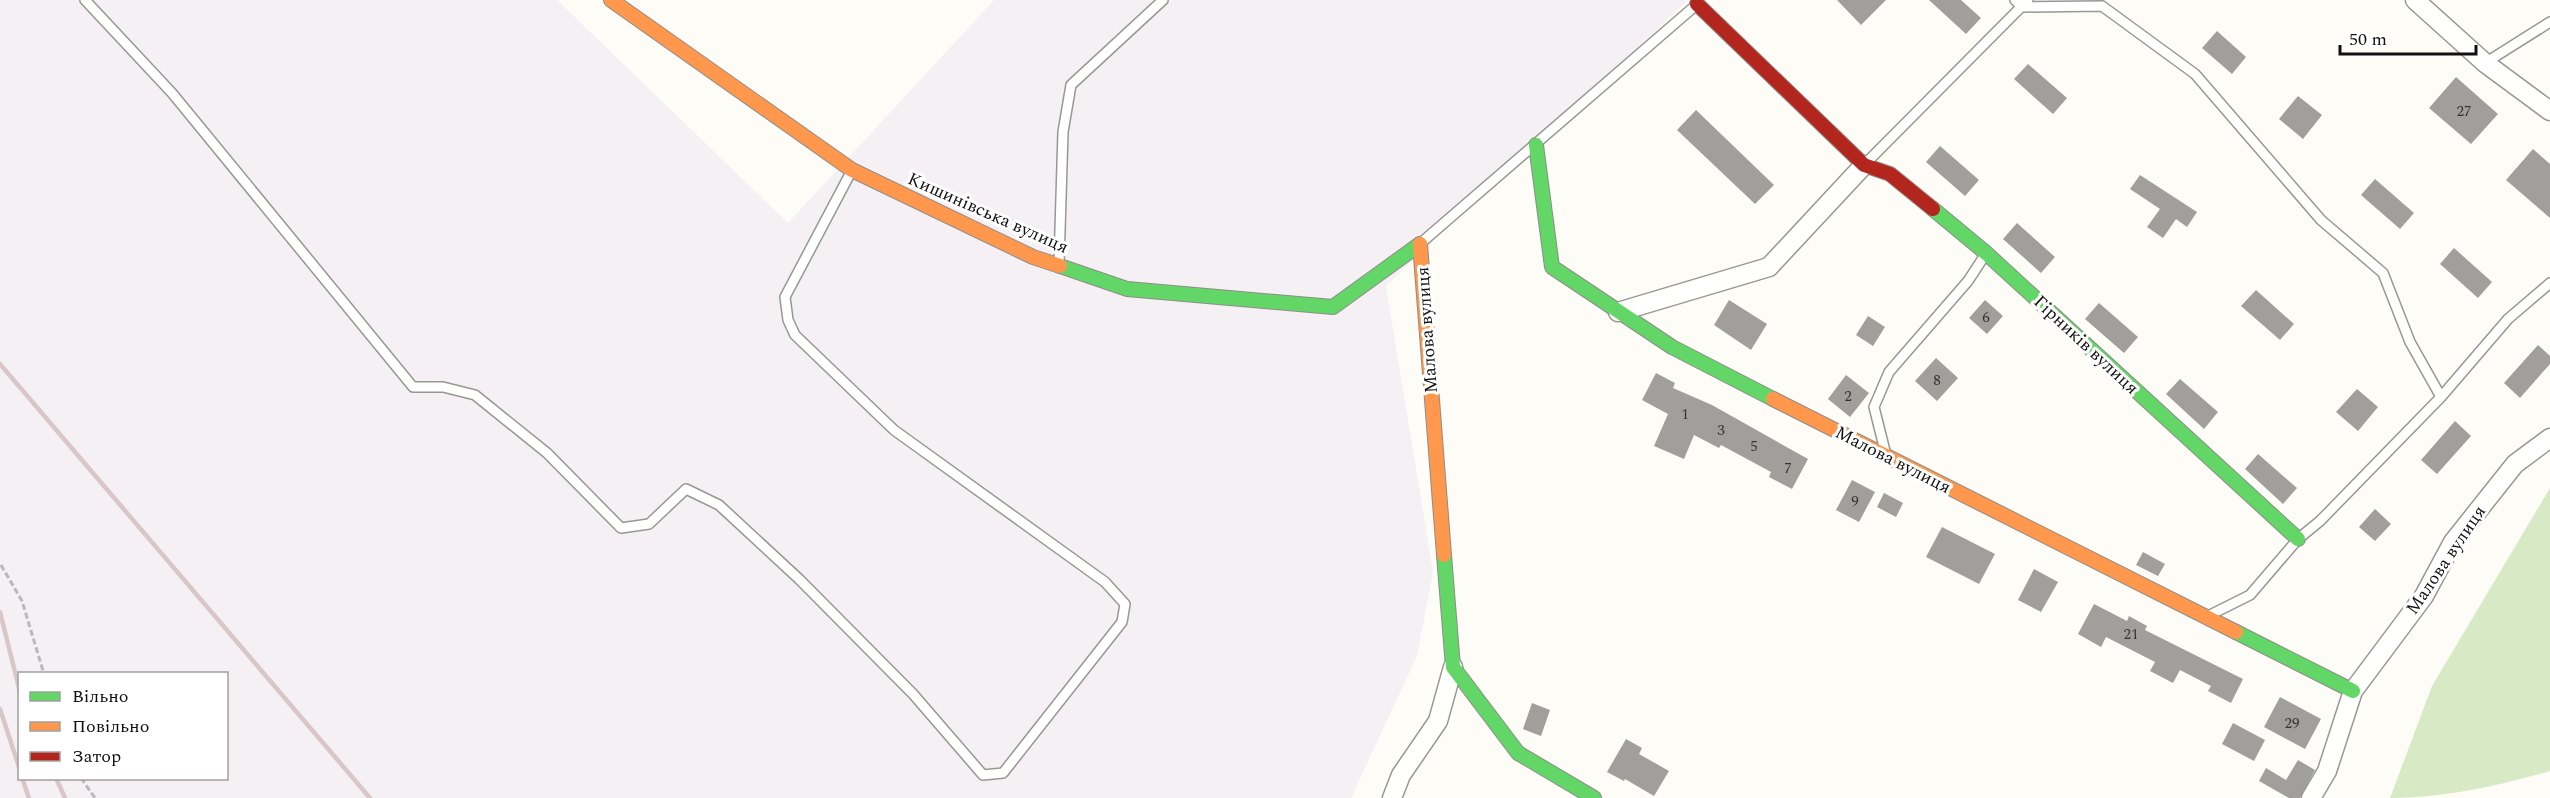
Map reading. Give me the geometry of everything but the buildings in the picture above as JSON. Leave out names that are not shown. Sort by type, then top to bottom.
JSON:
[{"type":"street","name":"Кишинівська вулиця","points":[[611,0],[852,170],[1033,257],[1127,289],[1334,307],[1420,244]]},
{"type":"street","points":[[2415,0],[2485,63],[2550,111]]},
{"type":"street","name":"Гірників вулиця","points":[[1700,2],[1864,165],[1890,174],[1986,253],[2298,539]]},
{"type":"street","name":"Малова вулиця","points":[[1536,145],[1552,267],[1618,312],[1672,347],[1886,458],[2353,692]]},
{"type":"street","points":[[1618,312],[1769,267],[1864,165]]},
{"type":"street","name":"Малова вулиця","points":[[1392,798],[1401,775],[1438,721],[1452,667],[1420,244]]},
{"type":"street","name":"Малова вулиця","points":[[2311,798],[2327,771],[2353,692],[2424,596],[2453,542],[2515,464],[2550,438]]},
{"type":"street","points":[[1452,667],[1518,753],[1594,798]]},
{"type":"lane","points":[[85,0],[172,93],[413,387],[443,387],[475,395],[547,453],[621,528],[649,524],[686,489],[720,505],[799,579],[913,694],[983,775],[1003,773],[1122,622],[1125,604],[1106,582],[894,430],[795,335],[788,320],[785,297],[852,170]]},
{"type":"lane","points":[[1059,266],[1064,132],[1071,85],[1163,0]]},
{"type":"lane","points":[[1420,244],[1700,2]]},
{"type":"lane","points":[[1864,165],[2022,2],[2098,3],[2195,74],[2321,220],[2383,273],[2410,342],[2441,397]]},
{"type":"lane","points":[[2485,63],[2550,22]]},
{"type":"lane","points":[[1886,458],[1874,407],[1889,372],[1968,282],[1986,253]]},
{"type":"lane","points":[[2205,618],[2250,595],[2298,539],[2320,521],[2441,397],[2508,319],[2550,283]]},
{"type":"path","points":[[1,565],[22,601],[43,672]]},
{"type":"path","points":[[82,780],[94,798]]},
{"type":"shaded area","points":[[0,0],[557,0],[788,223],[994,0],[1688,0],[1386,286],[1433,572],[1417,656],[1351,798],[0,798]]},
{"type":"green space","points":[[2550,488],[2550,771],[2471,790],[2431,796],[2390,798],[2432,686]]},
{"type":"railway","points":[[0,364],[370,798]]},
{"type":"railway","points":[[0,612],[18,684]]},
{"type":"railway","points":[[0,709],[18,764]]},
{"type":"railway","points":[[23,780],[29,798]]},
{"type":"railway","points":[[57,780],[65,798]]},
{"type":"traffic: fast","points":[[1536,145],[1552,267],[1672,347],[1773,399]]},
{"type":"traffic: fast","points":[[1933,209],[1986,253],[2298,539]]},
{"type":"traffic: fast","points":[[1060,266],[1127,289],[1333,307],[1420,244]]},
{"type":"traffic: fast","points":[[1444,555],[1453,667],[1518,753],[1594,798]]},
{"type":"traffic: fast","points":[[2236,632],[2353,691]]},
{"type":"traffic: slow","points":[[611,0],[852,170],[1033,257],[1060,266]]},
{"type":"traffic: slow","points":[[1420,244],[1444,555]]},
{"type":"traffic: slow","points":[[1773,399],[2236,632]]},
{"type":"traffic: jam","points":[[1697,4],[1864,165],[1890,174],[1933,209]]}]
